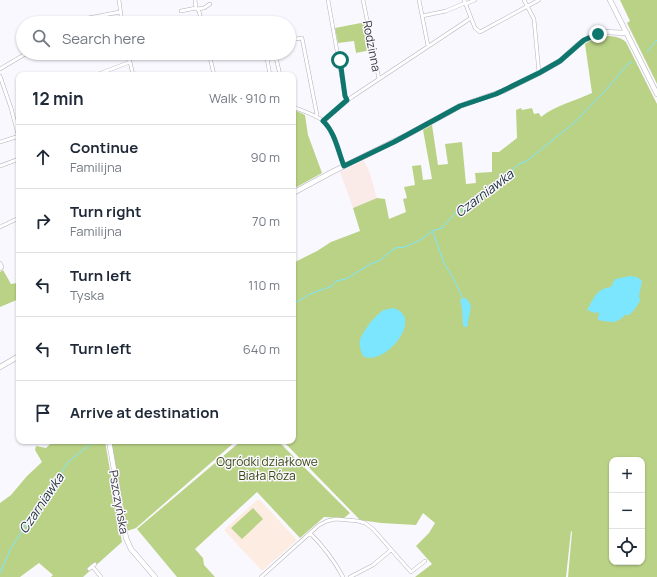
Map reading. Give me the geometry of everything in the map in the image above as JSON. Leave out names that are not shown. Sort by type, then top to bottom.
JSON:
[{"type":"street","points":[[119,0],[121,16]]},
{"type":"street","points":[[195,0],[200,16]]},
{"type":"street","points":[[328,0],[345,96],[347,100]]},
{"type":"street","name":"Rodzinna","points":[[323,121],[347,100],[378,79],[363,0]]},
{"type":"street","points":[[419,0],[428,46]]},
{"type":"street","points":[[422,16],[446,11],[465,2],[475,0]]},
{"type":"street","points":[[524,0],[534,19],[539,73]]},
{"type":"street","points":[[465,2],[471,18],[477,30],[480,32],[539,0]]},
{"type":"street","points":[[610,0],[657,94]]},
{"type":"street","points":[[181,11],[204,8],[210,4]]},
{"type":"street","points":[[99,16],[120,12]]},
{"type":"street","points":[[378,79],[471,18]]},
{"type":"street","points":[[296,191],[394,142],[460,106],[496,94],[539,73],[560,61],[580,43],[590,37],[604,32],[621,34],[627,33]]},
{"type":"street","points":[[296,39],[302,38],[317,115],[316,117]]},
{"type":"street","points":[[0,69],[16,60]]},
{"type":"street","points":[[211,60],[213,72]]},
{"type":"street","points":[[267,60],[269,72]]},
{"type":"street","points":[[277,60],[279,72]]},
{"type":"street","points":[[104,72],[130,62],[132,72]]},
{"type":"street","points":[[0,76],[16,122]]},
{"type":"street","points":[[296,108],[316,117],[328,125],[344,166]]},
{"type":"street","points":[[0,142],[16,138]]},
{"type":"street","points":[[0,166],[16,160]]},
{"type":"street","points":[[0,227],[16,219]]},
{"type":"street","points":[[0,263],[2,268],[0,269]]},
{"type":"street","points":[[0,367],[16,358]]},
{"type":"street","name":"Pszczyńska","points":[[110,444],[126,540],[155,577]]},
{"type":"street","points":[[263,576],[310,533],[322,523],[330,520],[341,519],[360,521],[371,527],[411,572],[425,561]]},
{"type":"street","points":[[310,533],[323,546],[343,577]]},
{"type":"street","points":[[350,577],[373,565],[391,550]]},
{"type":"street","points":[[89,569],[94,565],[101,577]]},
{"type":"shaded area","points":[[364,160],[377,198],[353,208],[340,172]]},
{"type":"shaded area","points":[[257,500],[260,500],[297,540],[262,571],[224,530]]},
{"type":"green space","points":[[620,0],[657,0],[657,84],[627,23],[630,21]]},
{"type":"green space","points":[[366,22],[371,50],[356,53],[354,41],[338,43],[335,28]]},
{"type":"green space","points":[[602,36],[618,37],[626,42],[657,104],[657,577],[568,577],[571,531],[566,577],[415,577],[432,564],[416,546],[429,533],[435,523],[423,513],[416,525],[360,520],[286,444],[296,444],[296,262],[331,242],[360,231],[353,208],[377,198],[385,199],[389,219],[406,212],[403,199],[407,198],[404,187],[415,185],[412,166],[421,165],[423,180],[432,179],[423,130],[432,125],[438,165],[448,164],[445,144],[462,142],[466,184],[476,183],[475,173],[492,172],[492,152],[499,152],[517,138],[516,110],[521,108],[522,110],[532,108],[534,114],[539,113],[541,117],[559,106],[592,93],[585,44]]},
{"type":"green space","points":[[296,110],[305,115],[308,135],[322,173],[296,187]]},
{"type":"green space","points":[[3,270],[11,284],[16,283],[16,300],[0,307],[0,272]]},
{"type":"green space","points":[[50,444],[106,444],[122,542],[83,577],[51,577],[53,575],[39,563],[20,577],[0,577],[0,503],[11,495],[27,476],[42,462],[35,450],[36,446],[46,448]]},
{"type":"green space","points":[[112,444],[233,444],[136,528],[127,531]]},
{"type":"green space","name":"Ogródki działkowe Biała Róza","points":[[237,444],[281,444],[350,513],[344,518],[324,517],[300,538],[257,492],[195,549],[203,558],[204,565],[215,577],[177,577],[137,529]]},
{"type":"green space","points":[[253,508],[263,519],[242,539],[231,528]]},
{"type":"water","points":[[630,276],[637,277],[642,281],[639,296],[640,301],[629,315],[625,315],[615,322],[610,322],[598,320],[599,312],[595,313],[587,310],[598,292],[611,287],[615,279]]},
{"type":"water","points":[[465,298],[471,306],[467,327],[464,327],[463,325],[460,300]]},
{"type":"water","points":[[393,308],[402,313],[405,321],[404,330],[398,340],[381,355],[372,358],[363,356],[360,348],[361,336],[382,311]]},
{"type":"waterway","name":"Czarniawka","points":[[647,52],[657,40]]},
{"type":"waterway","name":"Czarniawka","points":[[296,302],[310,294],[332,286],[336,281],[346,279],[372,263],[379,261],[395,248],[405,247],[422,239],[432,231],[442,228],[456,212],[473,204],[519,164],[527,161],[575,122],[629,63],[632,62]]},
{"type":"waterway","points":[[433,232],[444,263],[456,283],[463,299]]},
{"type":"waterway","name":"Czarniawka","points":[[0,573],[11,548],[69,461],[90,444]]},
{"type":"route","points":[[340,60],[345,96],[347,100],[323,121],[330,129],[344,166],[394,142],[460,106],[503,91],[555,65],[584,40],[598,34]]}]
